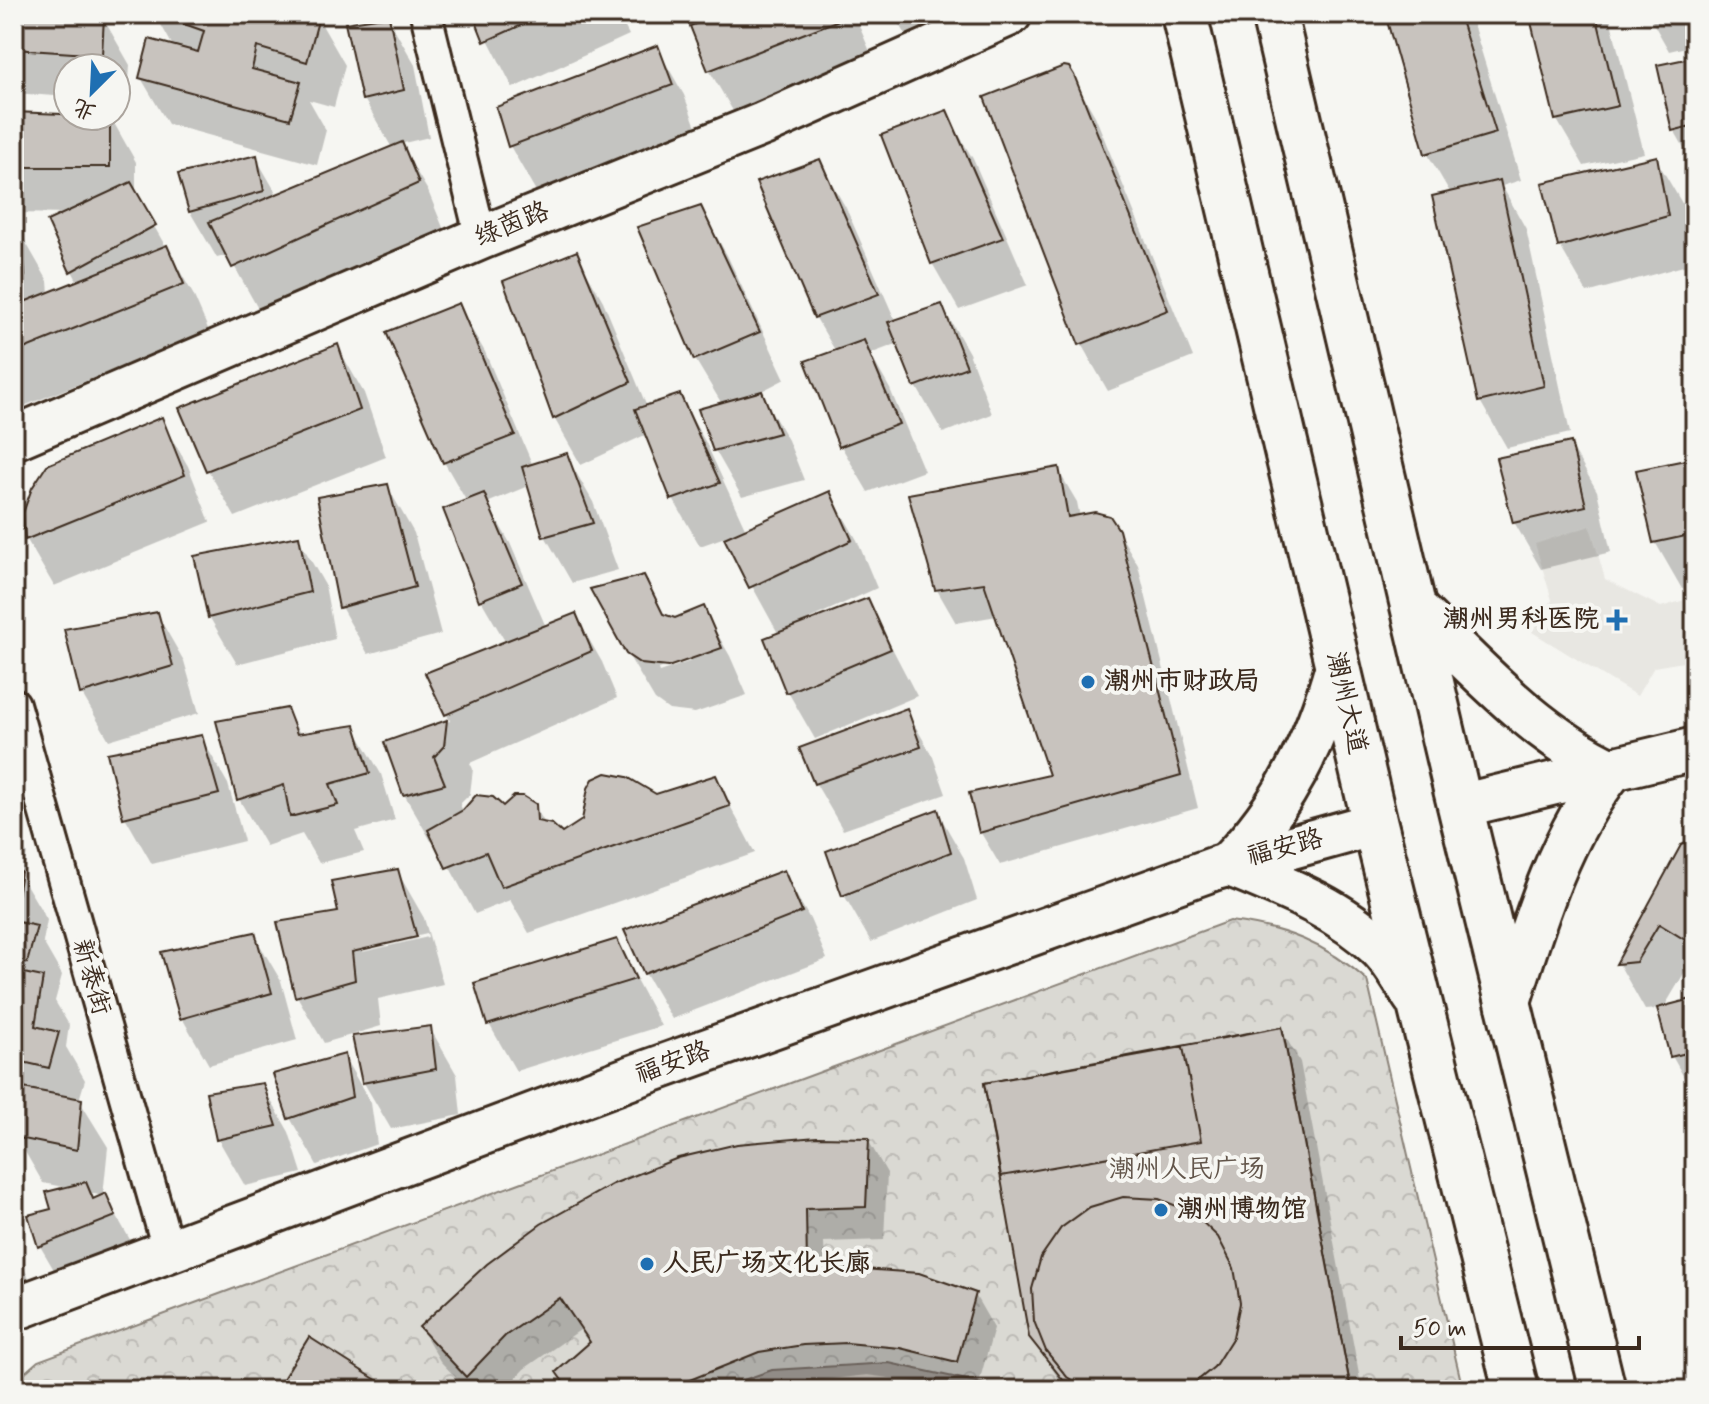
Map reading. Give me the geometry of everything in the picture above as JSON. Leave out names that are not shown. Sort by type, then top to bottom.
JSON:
[{"type":"highway","name":"潮州大道","points":[[1184,14],[1337,666],[1357,829],[1420,1005],[1516,1390]]},
{"type":"highway","points":[[1274,14],[1460,806],[1603,1390]]},
{"type":"street","points":[[426,14],[481,238]]},
{"type":"street","name":"绿茵路","points":[[14,438],[481,238],[763,124],[1010,14]]},
{"type":"street","points":[[1413,607],[1538,725],[1582,756],[1612,770]]},
{"type":"street","points":[[1337,666],[1325,711],[1304,760],[1265,823],[1228,864],[1304,895],[1345,921],[1380,948],[1420,1005]]},
{"type":"street","name":"新泰街","points":[[14,704],[168,1249]]},
{"type":"street","points":[[1460,806],[1695,749]]},
{"type":"street","points":[[1508,1005],[1541,906],[1574,831],[1591,796],[1612,770]]},
{"type":"street","name":"福安路","points":[[14,1309],[168,1249],[1228,864],[1357,829]]},
{"type":"shaded area","name":"潮州男科医院","points":[[1590,526],[1605,579],[1661,607],[1695,597],[1695,660],[1654,667],[1637,696],[1532,632],[1552,600],[1535,544]]},
{"type":"shaded area","points":[[889,1363],[1013,1390],[715,1390],[772,1370]]},
{"type":"green space","name":"潮州人民广场","points":[[1229,921],[1268,928],[1303,939],[1336,956],[1367,980],[1463,1390],[14,1390],[14,1382],[38,1361]]},
{"type":"building","points":[[14,14],[104,16],[102,52],[14,49]]},
{"type":"building","points":[[156,14],[319,17],[307,62],[257,47],[252,69],[301,82],[290,119],[139,78],[149,39],[198,52],[204,31]]},
{"type":"building","points":[[473,14],[546,14],[484,42]]},
{"type":"building","points":[[721,14],[849,16],[708,71],[690,26]]},
{"type":"building","points":[[1385,14],[1459,14],[1496,133],[1425,154]]},
{"type":"building","points":[[1529,14],[1596,14],[1618,106],[1555,120]]},
{"type":"building","points":[[389,16],[404,90],[362,100],[345,23]]},
{"type":"building","points":[[658,45],[673,85],[508,147],[496,107]]},
{"type":"building","points":[[1695,57],[1695,125],[1672,131],[1657,65]]},
{"type":"building","points":[[1064,66],[1069,67],[1074,75],[1168,310],[1079,345],[984,97]]},
{"type":"building","points":[[947,110],[1003,238],[931,264],[881,135]]},
{"type":"building","points":[[14,112],[52,114],[52,132],[110,132],[110,167],[14,167]]},
{"type":"building","points":[[402,142],[419,183],[232,268],[209,222]]},
{"type":"building","points":[[257,155],[264,191],[189,212],[178,174]]},
{"type":"building","points":[[1657,156],[1668,216],[1558,247],[1542,183]]},
{"type":"building","points":[[820,159],[879,294],[814,318],[756,182]]},
{"type":"building","points":[[1500,180],[1544,386],[1478,402],[1432,196]]},
{"type":"building","points":[[131,182],[156,225],[70,272],[47,221]]},
{"type":"building","points":[[701,206],[760,332],[694,360],[637,227]]},
{"type":"building","points":[[14,232],[22,232],[25,276],[14,277]]},
{"type":"building","points":[[167,245],[184,284],[14,353],[14,306]]},
{"type":"building","points":[[577,251],[631,382],[553,419],[503,281]]},
{"type":"building","points":[[459,303],[515,435],[443,463],[386,332]]},
{"type":"building","points":[[942,304],[967,367],[914,387],[888,322]]},
{"type":"building","points":[[864,340],[899,424],[839,447],[805,361]]},
{"type":"building","points":[[338,344],[360,410],[206,471],[179,408]]},
{"type":"building","points":[[762,391],[779,433],[713,451],[698,409]]},
{"type":"building","points":[[680,394],[720,483],[671,500],[635,409]]},
{"type":"building","points":[[162,417],[185,475],[25,540],[23,513],[32,488],[47,465]]},
{"type":"building","points":[[1571,442],[1586,506],[1513,523],[1496,458]]},
{"type":"building","points":[[567,453],[593,523],[543,537],[522,467]]},
{"type":"building","points":[[1695,458],[1695,534],[1653,543],[1636,470]]},
{"type":"building","name":"潮州市财政局","points":[[1059,467],[1068,517],[1095,512],[1110,516],[1119,530],[1181,775],[979,833],[969,793],[1049,775],[984,583],[935,590],[908,494]]},
{"type":"building","points":[[388,484],[415,587],[339,608],[317,497]]},
{"type":"building","points":[[830,491],[852,540],[749,588],[724,538]]},
{"type":"building","points":[[484,493],[522,583],[479,601],[443,509]]},
{"type":"building","points":[[299,536],[310,592],[208,618],[194,556]]},
{"type":"building","points":[[644,575],[663,614],[675,618],[704,606],[722,648],[668,667],[641,664],[626,654],[590,589]]},
{"type":"building","points":[[868,598],[891,649],[786,693],[764,638]]},
{"type":"building","points":[[158,612],[173,666],[80,694],[64,629]]},
{"type":"building","points":[[576,613],[592,651],[445,715],[425,673]]},
{"type":"building","points":[[287,708],[297,734],[355,725],[370,773],[330,784],[338,805],[290,817],[284,785],[237,800],[216,721]]},
{"type":"building","points":[[907,708],[921,747],[814,784],[799,748]]},
{"type":"building","points":[[447,720],[444,746],[434,757],[445,784],[403,795],[384,742]]},
{"type":"building","points":[[202,735],[219,794],[123,818],[107,753]]},
{"type":"building","points":[[606,773],[627,777],[656,794],[716,775],[730,806],[501,887],[486,852],[446,868],[428,830],[463,810],[476,795],[493,797],[503,806],[514,796],[523,796],[536,804],[537,821],[552,824],[562,833],[582,820],[588,788],[593,779]]},
{"type":"building","points":[[938,809],[951,852],[842,896],[826,851]]},
{"type":"building","points":[[1695,839],[1695,946],[1659,924],[1636,962],[1616,964],[1681,845]]},
{"type":"building","points":[[398,869],[417,937],[352,952],[355,980],[295,997],[277,922],[338,912],[331,881]]},
{"type":"building","points":[[14,870],[21,872],[14,914]]},
{"type":"building","points":[[784,870],[802,912],[644,974],[624,930]]},
{"type":"building","points":[[14,921],[37,926],[27,963],[14,960]]},
{"type":"building","points":[[255,932],[272,993],[180,1019],[161,952]]},
{"type":"building","points":[[617,939],[636,979],[487,1025],[474,983]]},
{"type":"building","points":[[14,971],[43,977],[35,1026],[59,1032],[49,1068],[14,1060]]},
{"type":"building","points":[[1695,998],[1695,1051],[1670,1057],[1657,1008]]},
{"type":"building","points":[[431,1026],[436,1069],[362,1083],[352,1036]]},
{"type":"building","points":[[1282,1027],[1351,1390],[1287,1390],[1220,1038]]},
{"type":"building","name":"潮州博物馆","points":[[1282,1027],[1351,1390],[1071,1390],[1029,1337],[984,1083]]},
{"type":"building","points":[[1183,1047],[1201,1141],[1001,1176],[984,1083]]},
{"type":"building","points":[[345,1054],[352,1097],[288,1119],[273,1074]]},
{"type":"building","points":[[263,1083],[277,1126],[216,1140],[206,1092]]},
{"type":"building","points":[[23,1088],[82,1099],[77,1150],[14,1137]]},
{"type":"building","name":"人民广场文化长廊","points":[[817,1137],[869,1138],[866,1207],[806,1209],[807,1265],[919,1273],[976,1293],[957,1362],[900,1348],[847,1343],[803,1345],[759,1352],[665,1390],[569,1390],[556,1372],[590,1342],[560,1298],[505,1336],[466,1377],[419,1327],[487,1264],[541,1224],[613,1184],[678,1158],[737,1144]]},
{"type":"building","points":[[86,1182],[93,1199],[106,1193],[116,1216],[38,1247],[28,1215],[51,1209],[46,1192]]},
{"type":"building","points":[[1123,1197],[1159,1199],[1192,1212],[1218,1237],[1234,1268],[1240,1303],[1233,1337],[1214,1367],[1186,1390],[1088,1390],[1067,1377],[1046,1351],[1034,1321],[1032,1289],[1041,1257],[1061,1228],[1090,1207]]},
{"type":"building","points":[[309,1337],[392,1390],[276,1390]]},
{"type":"place","name":"潮州男科医院","points":[[1617,620]]},
{"type":"place","name":"潮州市财政局","points":[[1088,682]]},
{"type":"place","name":"潮州博物馆","points":[[1161,1210]]},
{"type":"place","name":"人民广场文化长廊","points":[[647,1264]]}]
